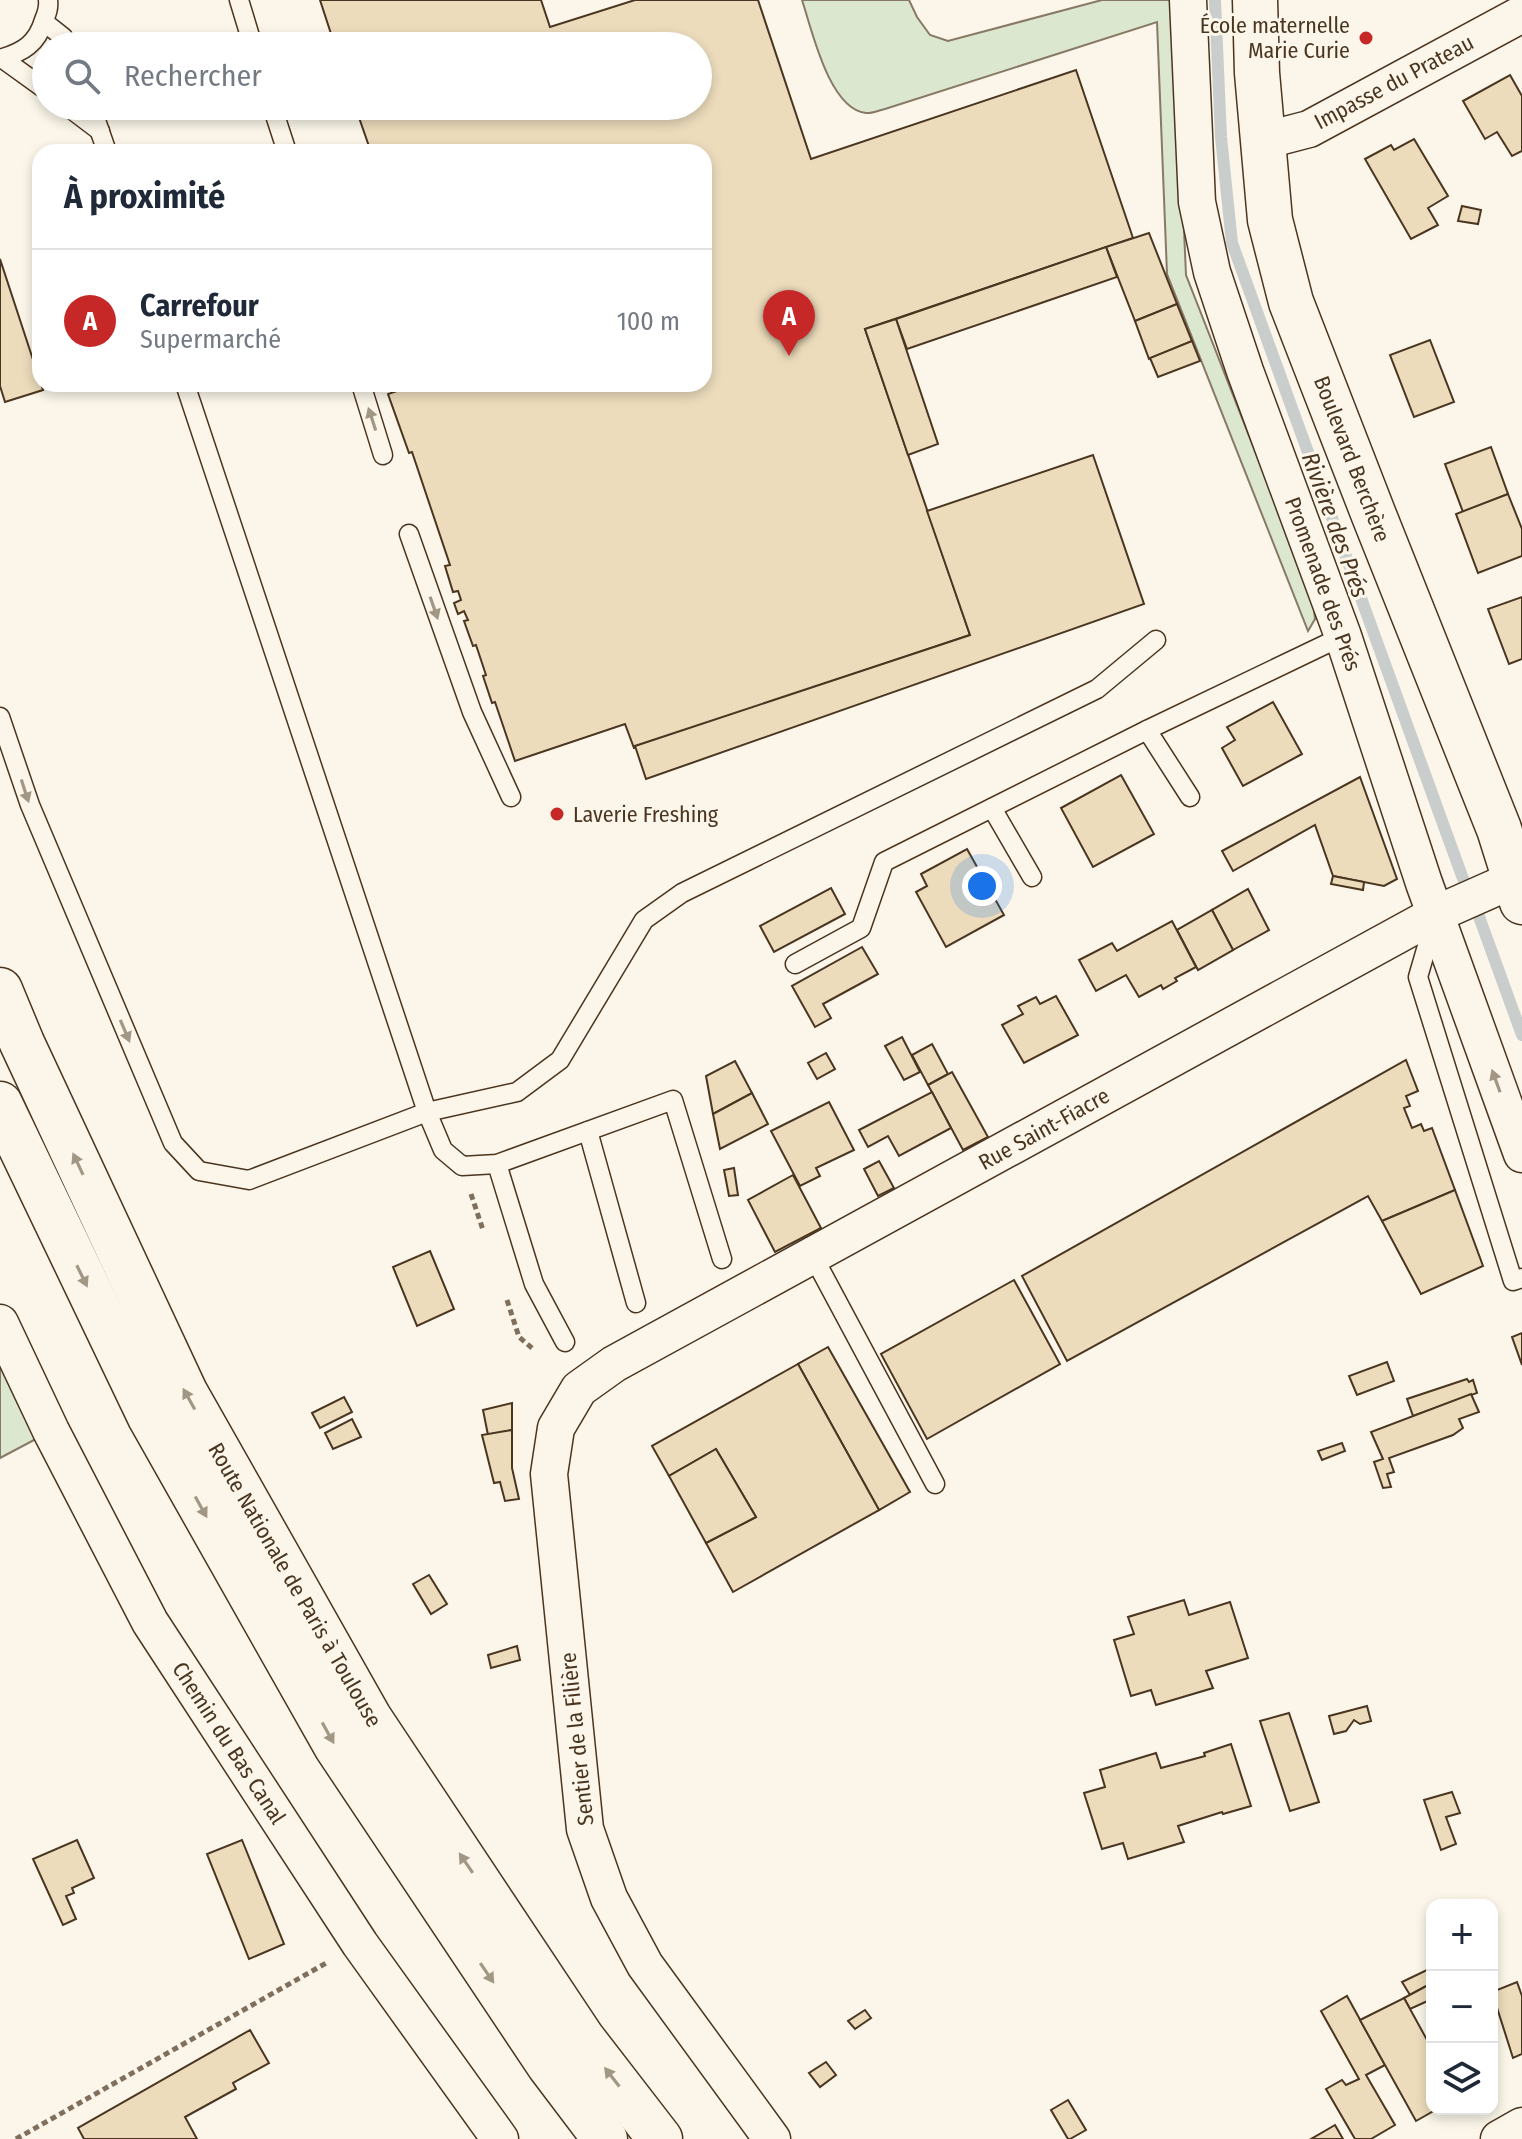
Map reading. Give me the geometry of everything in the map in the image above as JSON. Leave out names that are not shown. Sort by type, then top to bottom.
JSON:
[{"type":"main road","name":"Boulevard Berchère","points":[[1255,0],[1257,73],[1270,220],[1291,302],[1520,886]]},
{"type":"main road","name":"Route Nationale de Paris à Toulouse","points":[[0,990],[185,1392],[370,1719],[582,2038],[660,2139]]},
{"type":"main road","name":"Route Nationale de Paris à Toulouse","points":[[0,1104],[150,1417],[336,1746],[549,2065],[605,2139]]},
{"type":"street","name":"Promenade des Prés","points":[[1188,0],[1197,202],[1212,272],[1245,371],[1343,636],[1436,914],[1522,1154]]},
{"type":"street","name":"Impasse du Prateau","points":[[1263,141],[1309,129],[1522,14]]},
{"type":"street","name":"Rue Saint-Fiacre","points":[[579,1389],[614,1364],[1436,914],[1520,886]]},
{"type":"street","name":"Chemin du Bas Canal","points":[[0,1323],[51,1431],[150,1622],[360,1944],[500,2139]]},
{"type":"street","name":"Sentier de la Filière","points":[[579,1389],[556,1428],[549,1474],[585,1829],[609,1898],[645,1965],[772,2139]]},
{"type":"street","points":[[1499,2139],[1522,2126]]},
{"type":"lane","points":[[41,32],[48,0]]},
{"type":"lane","points":[[239,0],[249,32]]},
{"type":"lane","points":[[44,22],[57,32]]},
{"type":"lane","points":[[1,59],[32,42]]},
{"type":"lane","points":[[1,59],[32,80]]},
{"type":"lane","points":[[85,120],[100,131]]},
{"type":"lane","points":[[96,120],[104,144]]},
{"type":"lane","points":[[277,120],[284,144]]},
{"type":"lane","points":[[188,392],[427,1112],[443,1150],[462,1166],[497,1164],[673,1100],[722,1259]]},
{"type":"lane","points":[[363,392],[383,455]]},
{"type":"lane","points":[[409,534],[472,712],[511,797]]},
{"type":"lane","points":[[795,964],[861,928],[884,862],[1343,636]]},
{"type":"lane","points":[[0,717],[30,805],[173,1143],[199,1171],[249,1180],[427,1112],[517,1092],[560,1060],[644,920],[682,893],[1097,689],[1156,640]]},
{"type":"lane","points":[[1147,730],[1190,797]]},
{"type":"lane","points":[[992,808],[1032,877]]},
{"type":"lane","points":[[1436,914],[1418,977],[1513,1281],[1522,1278]]},
{"type":"lane","points":[[588,1131],[636,1303]]},
{"type":"lane","points":[[497,1164],[534,1284],[565,1342]]},
{"type":"lane","points":[[813,1256],[935,1484]]},
{"type":"path","points":[[16,2139],[360,1944]]},
{"type":"green space","points":[[802,0],[909,0],[930,35],[948,41],[1102,0],[1174,0],[1186,275],[1313,599],[1315,619],[1308,631],[1167,274],[1157,22],[868,113],[853,108],[832,83]]},
{"type":"green space","points":[[0,1358],[36,1439],[0,1458]]},
{"type":"building","points":[[320,0],[541,0],[550,27],[635,0],[758,0],[811,159],[1076,70],[1133,238],[865,329],[970,635],[634,748],[625,724],[515,761],[495,702],[492,703],[476,645],[473,646],[464,621],[468,620],[464,611],[458,614],[454,603],[461,600],[458,591],[453,592],[445,566],[450,565],[412,452],[409,453],[388,394],[712,392],[712,144],[368,144],[360,120],[712,120],[712,32],[330,32]]},
{"type":"building","points":[[1510,75],[1522,96],[1522,151],[1512,156],[1497,132],[1485,139],[1463,101]]},
{"type":"building","points":[[1414,139],[1448,196],[1428,208],[1438,225],[1411,239],[1365,159],[1391,145],[1394,150]]},
{"type":"building","points":[[1462,206],[1481,210],[1478,224],[1458,221]]},
{"type":"building","points":[[1149,233],[1177,304],[1135,321],[1106,247]]},
{"type":"building","points":[[1106,247],[1117,277],[907,349],[896,319]]},
{"type":"building","points":[[0,259],[32,356],[32,392],[37,392],[5,402],[0,386]]},
{"type":"building","points":[[1177,304],[1192,341],[1149,359],[1135,321]]},
{"type":"building","points":[[896,319],[938,444],[908,455],[865,329]]},
{"type":"building","points":[[1430,340],[1454,402],[1414,417],[1390,355]]},
{"type":"building","points":[[1192,341],[1200,361],[1158,377],[1150,358]]},
{"type":"building","points":[[1491,447],[1508,494],[1463,512],[1445,464]]},
{"type":"building","points":[[1093,455],[1144,604],[646,779],[635,746],[970,635],[927,511]]},
{"type":"building","points":[[1508,494],[1522,529],[1522,556],[1478,573],[1456,514]]},
{"type":"building","points":[[1522,597],[1522,659],[1509,664],[1488,609]]},
{"type":"building","points":[[1273,702],[1302,754],[1243,786],[1222,748],[1235,740],[1227,727]]},
{"type":"building","points":[[1121,775],[1154,834],[1093,867],[1061,808]]},
{"type":"building","points":[[1360,777],[1397,879],[1384,886],[1333,876],[1315,825],[1233,871],[1222,851]]},
{"type":"building","points":[[967,849],[1004,915],[946,947],[916,892],[927,886],[921,874]]},
{"type":"building","points":[[1333,876],[1364,882],[1363,890],[1331,884]]},
{"type":"building","points":[[831,888],[845,914],[774,952],[760,926]]},
{"type":"building","points":[[1248,889],[1269,930],[1233,950],[1212,910]]},
{"type":"building","points":[[1212,910],[1233,950],[1198,970],[1177,930]]},
{"type":"building","points":[[1172,921],[1196,967],[1175,978],[1177,981],[1163,989],[1161,985],[1139,997],[1126,975],[1096,991],[1079,960],[1112,943],[1117,951]]},
{"type":"building","points":[[862,947],[878,974],[823,1004],[831,1018],[815,1027],[792,986]]},
{"type":"building","points":[[1056,996],[1078,1035],[1024,1063],[1002,1025],[1023,1014],[1018,1006],[1036,997],[1040,1004]]},
{"type":"building","points":[[902,1037],[920,1072],[904,1080],[885,1046]]},
{"type":"building","points":[[932,1044],[948,1074],[928,1085],[912,1055]]},
{"type":"building","points":[[826,1053],[835,1069],[817,1079],[808,1063]]},
{"type":"building","points":[[1406,1060],[1418,1091],[1406,1096],[1410,1106],[1404,1108],[1412,1128],[1421,1124],[1424,1131],[1432,1128],[1455,1190],[1382,1221],[1368,1196],[1067,1361],[1022,1276]]},
{"type":"building","points":[[735,1061],[752,1093],[713,1114],[706,1076]]},
{"type":"building","points":[[952,1072],[988,1137],[963,1150],[928,1085]]},
{"type":"building","points":[[932,1092],[951,1128],[899,1156],[888,1136],[868,1147],[859,1130]]},
{"type":"building","points":[[752,1093],[768,1124],[720,1149],[713,1114]]},
{"type":"building","points":[[829,1102],[854,1150],[816,1168],[820,1176],[800,1186],[771,1131]]},
{"type":"building","points":[[879,1161],[894,1188],[878,1196],[864,1169]]},
{"type":"building","points":[[734,1168],[738,1195],[729,1196],[724,1170]]},
{"type":"building","points":[[793,1175],[821,1228],[775,1252],[748,1200]]},
{"type":"building","points":[[1455,1190],[1483,1266],[1421,1294],[1382,1221]]},
{"type":"building","points":[[430,1251],[454,1309],[417,1326],[393,1267]]},
{"type":"building","points":[[1014,1280],[1060,1364],[927,1439],[881,1354]]},
{"type":"building","points":[[1522,1333],[1522,1365],[1512,1337]]},
{"type":"building","points":[[828,1347],[910,1492],[879,1510],[798,1364]]},
{"type":"building","points":[[1387,1362],[1394,1381],[1357,1395],[1349,1376]]},
{"type":"building","points":[[798,1364],[879,1510],[733,1592],[706,1543],[756,1517],[716,1449],[669,1476],[652,1446]]},
{"type":"building","points":[[1467,1379],[1469,1382],[1473,1380],[1477,1393],[1413,1416],[1407,1399]]},
{"type":"building","points":[[1471,1394],[1479,1412],[1459,1419],[1463,1428],[1453,1435],[1389,1458],[1394,1472],[1387,1474],[1391,1487],[1383,1488],[1374,1462],[1383,1459],[1371,1432]]},
{"type":"building","points":[[344,1397],[352,1412],[320,1428],[312,1413]]},
{"type":"building","points":[[512,1403],[512,1430],[488,1435],[483,1410]]},
{"type":"building","points":[[352,1419],[361,1437],[333,1449],[325,1433]]},
{"type":"building","points":[[512,1430],[512,1468],[519,1499],[505,1501],[500,1482],[494,1483],[482,1435]]},
{"type":"building","points":[[1342,1443],[1345,1451],[1322,1460],[1318,1451]]},
{"type":"building","points":[[716,1449],[756,1517],[706,1543],[669,1476]]},
{"type":"building","points":[[429,1575],[447,1604],[431,1614],[413,1584]]},
{"type":"building","points":[[1184,1600],[1189,1615],[1230,1602],[1248,1658],[1206,1671],[1213,1688],[1156,1705],[1151,1690],[1131,1696],[1114,1640],[1134,1634],[1128,1617]]},
{"type":"building","points":[[517,1646],[520,1660],[491,1668],[488,1655]]},
{"type":"building","points":[[1367,1706],[1371,1721],[1360,1724],[1354,1720],[1346,1731],[1334,1734],[1329,1716]]},
{"type":"building","points":[[1289,1713],[1319,1802],[1290,1811],[1260,1721]]},
{"type":"building","points":[[1231,1744],[1251,1806],[1178,1826],[1184,1842],[1128,1859],[1123,1843],[1102,1849],[1084,1793],[1105,1787],[1100,1770],[1156,1753],[1161,1768],[1205,1756],[1204,1753]]},
{"type":"building","points":[[1452,1792],[1460,1813],[1446,1817],[1456,1844],[1441,1850],[1424,1800]]},
{"type":"building","points":[[77,1840],[94,1878],[72,1888],[74,1893],[66,1896],[76,1919],[63,1925],[33,1859]]},
{"type":"building","points":[[242,1840],[284,1944],[249,1959],[207,1854]]},
{"type":"building","points":[[1426,1970],[1426,1986],[1410,1995],[1402,1982]]},
{"type":"building","points":[[1517,1982],[1522,1996],[1522,2054],[1513,2058],[1498,2011],[1498,1990]]},
{"type":"building","points":[[1426,1986],[1426,2002],[1410,2009],[1404,1998]]},
{"type":"building","points":[[1347,1996],[1385,2065],[1366,2075],[1395,2125],[1371,2139],[1355,2139],[1326,2089],[1342,2080],[1346,2085],[1359,2079],[1321,2011]]},
{"type":"building","points":[[1404,1998],[1426,2038],[1426,2115],[1416,2121],[1360,2020]]},
{"type":"building","points":[[865,2010],[871,2018],[855,2029],[848,2021]]},
{"type":"building","points":[[250,2030],[269,2063],[233,2083],[236,2089],[185,2117],[197,2139],[84,2139],[78,2128]]},
{"type":"building","points":[[826,2062],[836,2075],[820,2087],[809,2073]]},
{"type":"building","points":[[1068,2100],[1086,2130],[1070,2139],[1051,2110]]},
{"type":"building","points":[[1335,2125],[1343,2139],[1311,2139]]},
{"type":"waterway","name":"Rivière des Prés","points":[[1215,0],[1221,137],[1232,243],[1522,1035]]},
{"type":"place","name":"École maternelle Marie Curie","points":[[1366,38]]},
{"type":"place","name":"Carrefour","points":[[789,356]]},
{"type":"place","name":"Laverie Freshing","points":[[557,814]]}]
